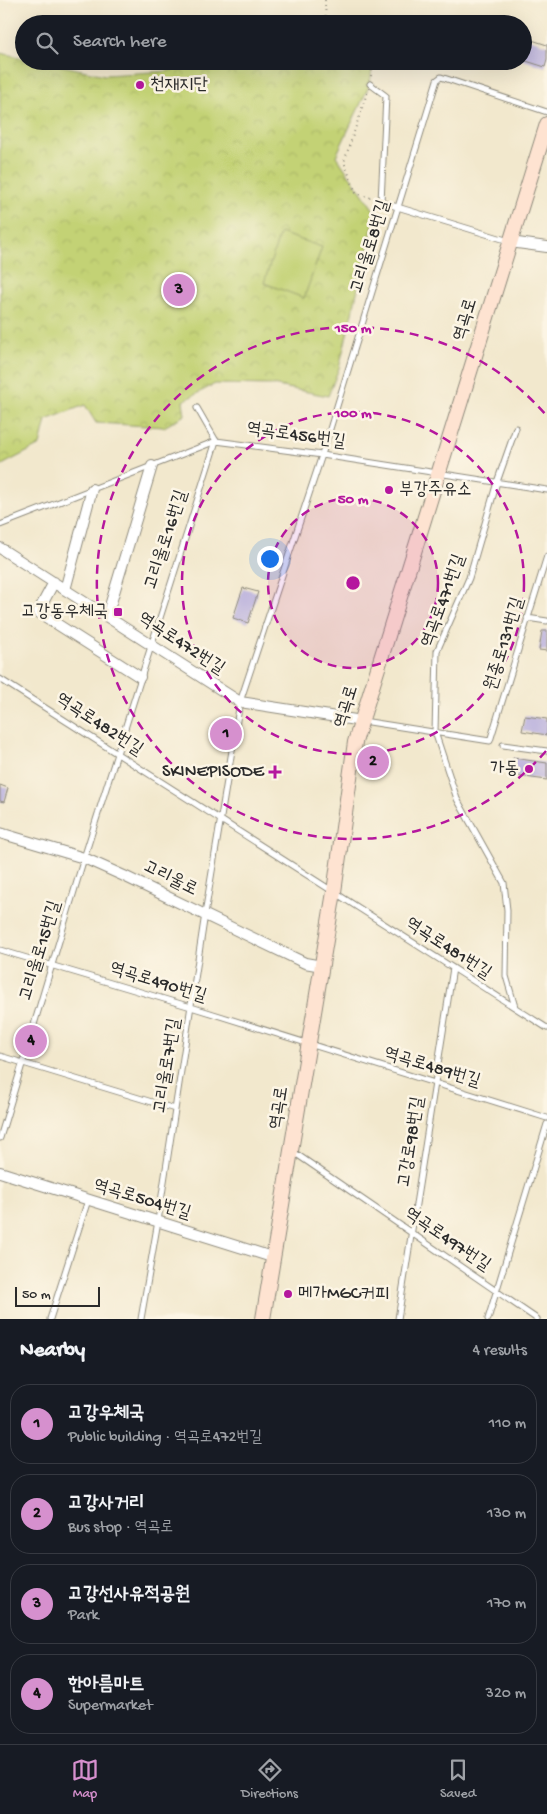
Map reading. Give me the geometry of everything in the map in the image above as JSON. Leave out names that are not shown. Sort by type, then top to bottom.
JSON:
[{"type":"street","name":"역곡로","points":[[264,1319],[334,892],[355,742],[547,124]]},
{"type":"street","points":[[510,242],[547,247]]},
{"type":"street","points":[[107,616],[152,466]]},
{"type":"street","points":[[65,590],[92,490]]},
{"type":"street","name":"역곡로472번길","points":[[0,548],[240,702],[362,721]]},
{"type":"street","points":[[54,582],[38,612],[140,677]]},
{"type":"street","name":"고리울로","points":[[0,833],[84,858],[305,963],[322,966]]},
{"type":"street","name":"역곡로504번길","points":[[0,1172],[275,1258]]},
{"type":"lane","name":"고리울로8번길","points":[[205,914],[240,702],[322,455],[437,80],[441,77],[547,112]]},
{"type":"lane","points":[[370,84],[386,96],[381,202],[510,242]]},
{"type":"lane","points":[[196,408],[216,441]]},
{"type":"lane","points":[[497,482],[516,428]]},
{"type":"lane","name":"역곡로456번길","points":[[0,525],[216,441],[322,455],[547,490]]},
{"type":"lane","name":"고리울로16번길","points":[[84,858],[150,644],[216,441]]},
{"type":"lane","name":"역곡로471번길","points":[[497,482],[469,578],[437,651],[435,732],[457,799],[504,883],[507,910],[506,976],[515,1008]]},
{"type":"lane","name":"원종로131번길","points":[[435,732],[490,741],[547,556]]},
{"type":"lane","points":[[527,618],[547,621]]},
{"type":"lane","name":"역곡로482번길","points":[[0,679],[334,892]]},
{"type":"lane","points":[[362,721],[435,732]]},
{"type":"lane","points":[[503,745],[547,751]]},
{"type":"lane","name":"고리울로15번길","points":[[0,1138],[84,858]]},
{"type":"lane","name":"역곡로481번길","points":[[334,892],[547,1028]]},
{"type":"lane","name":"고리울로7번길","points":[[142,1319],[205,914]]},
{"type":"lane","name":"역곡로490번길","points":[[0,950],[308,1044]]},
{"type":"lane","name":"고강로98번길","points":[[398,1319],[453,968]]},
{"type":"lane","name":"역곡로489번길","points":[[308,1044],[547,1118]]},
{"type":"lane","points":[[0,1056],[175,1110]]},
{"type":"lane","points":[[488,1319],[547,1124]]},
{"type":"lane","name":"역곡로497번길","points":[[292,1150],[537,1319]]},
{"type":"lane","points":[[50,1319],[88,1200]]},
{"type":"path","points":[[325,0],[326,15]]},
{"type":"path","points":[[372,70],[370,84],[344,162],[356,194],[381,202]]},
{"type":"green space","points":[[0,53],[15,56],[15,70],[82,70],[105,75],[172,70],[372,70],[370,84],[336,156],[376,213],[339,368],[328,396],[272,385],[215,384],[183,401],[185,415],[164,427],[96,423],[85,405],[46,420],[40,445],[0,466]]},
{"type":"green space","points":[[280,233],[322,247],[304,298],[264,283]]},
{"type":"building","points":[[532,40],[547,45],[545,67],[532,63]]},
{"type":"building","points":[[243,588],[258,592],[248,623],[233,618]]},
{"type":"building","points":[[542,631],[547,631],[547,651],[539,650]]},
{"type":"building","points":[[525,716],[547,719],[547,735],[522,731]]},
{"type":"building","name":"가동","points":[[513,758],[547,763],[547,780],[510,775]]},
{"type":"building","points":[[0,785],[8,788],[4,802],[0,801]]},
{"type":"place","name":"천재지단","points":[[140,85]]},
{"type":"place","name":"고강선사유적공원","points":[[179,290]]},
{"type":"place","name":"부강주유소","points":[[389,490]]},
{"type":"place","name":"고강동우체국","points":[[118,612]]},
{"type":"place","name":"고강우체국","points":[[226,734]]},
{"type":"place","name":"고강사거리","points":[[373,762]]},
{"type":"place","name":"가동","points":[[529,769]]},
{"type":"place","name":"SKINEPISODE","points":[[275,772]]},
{"type":"place","name":"한아름마트","points":[[31,1041]]},
{"type":"place","name":"메가MGC커피","points":[[288,1294]]}]
